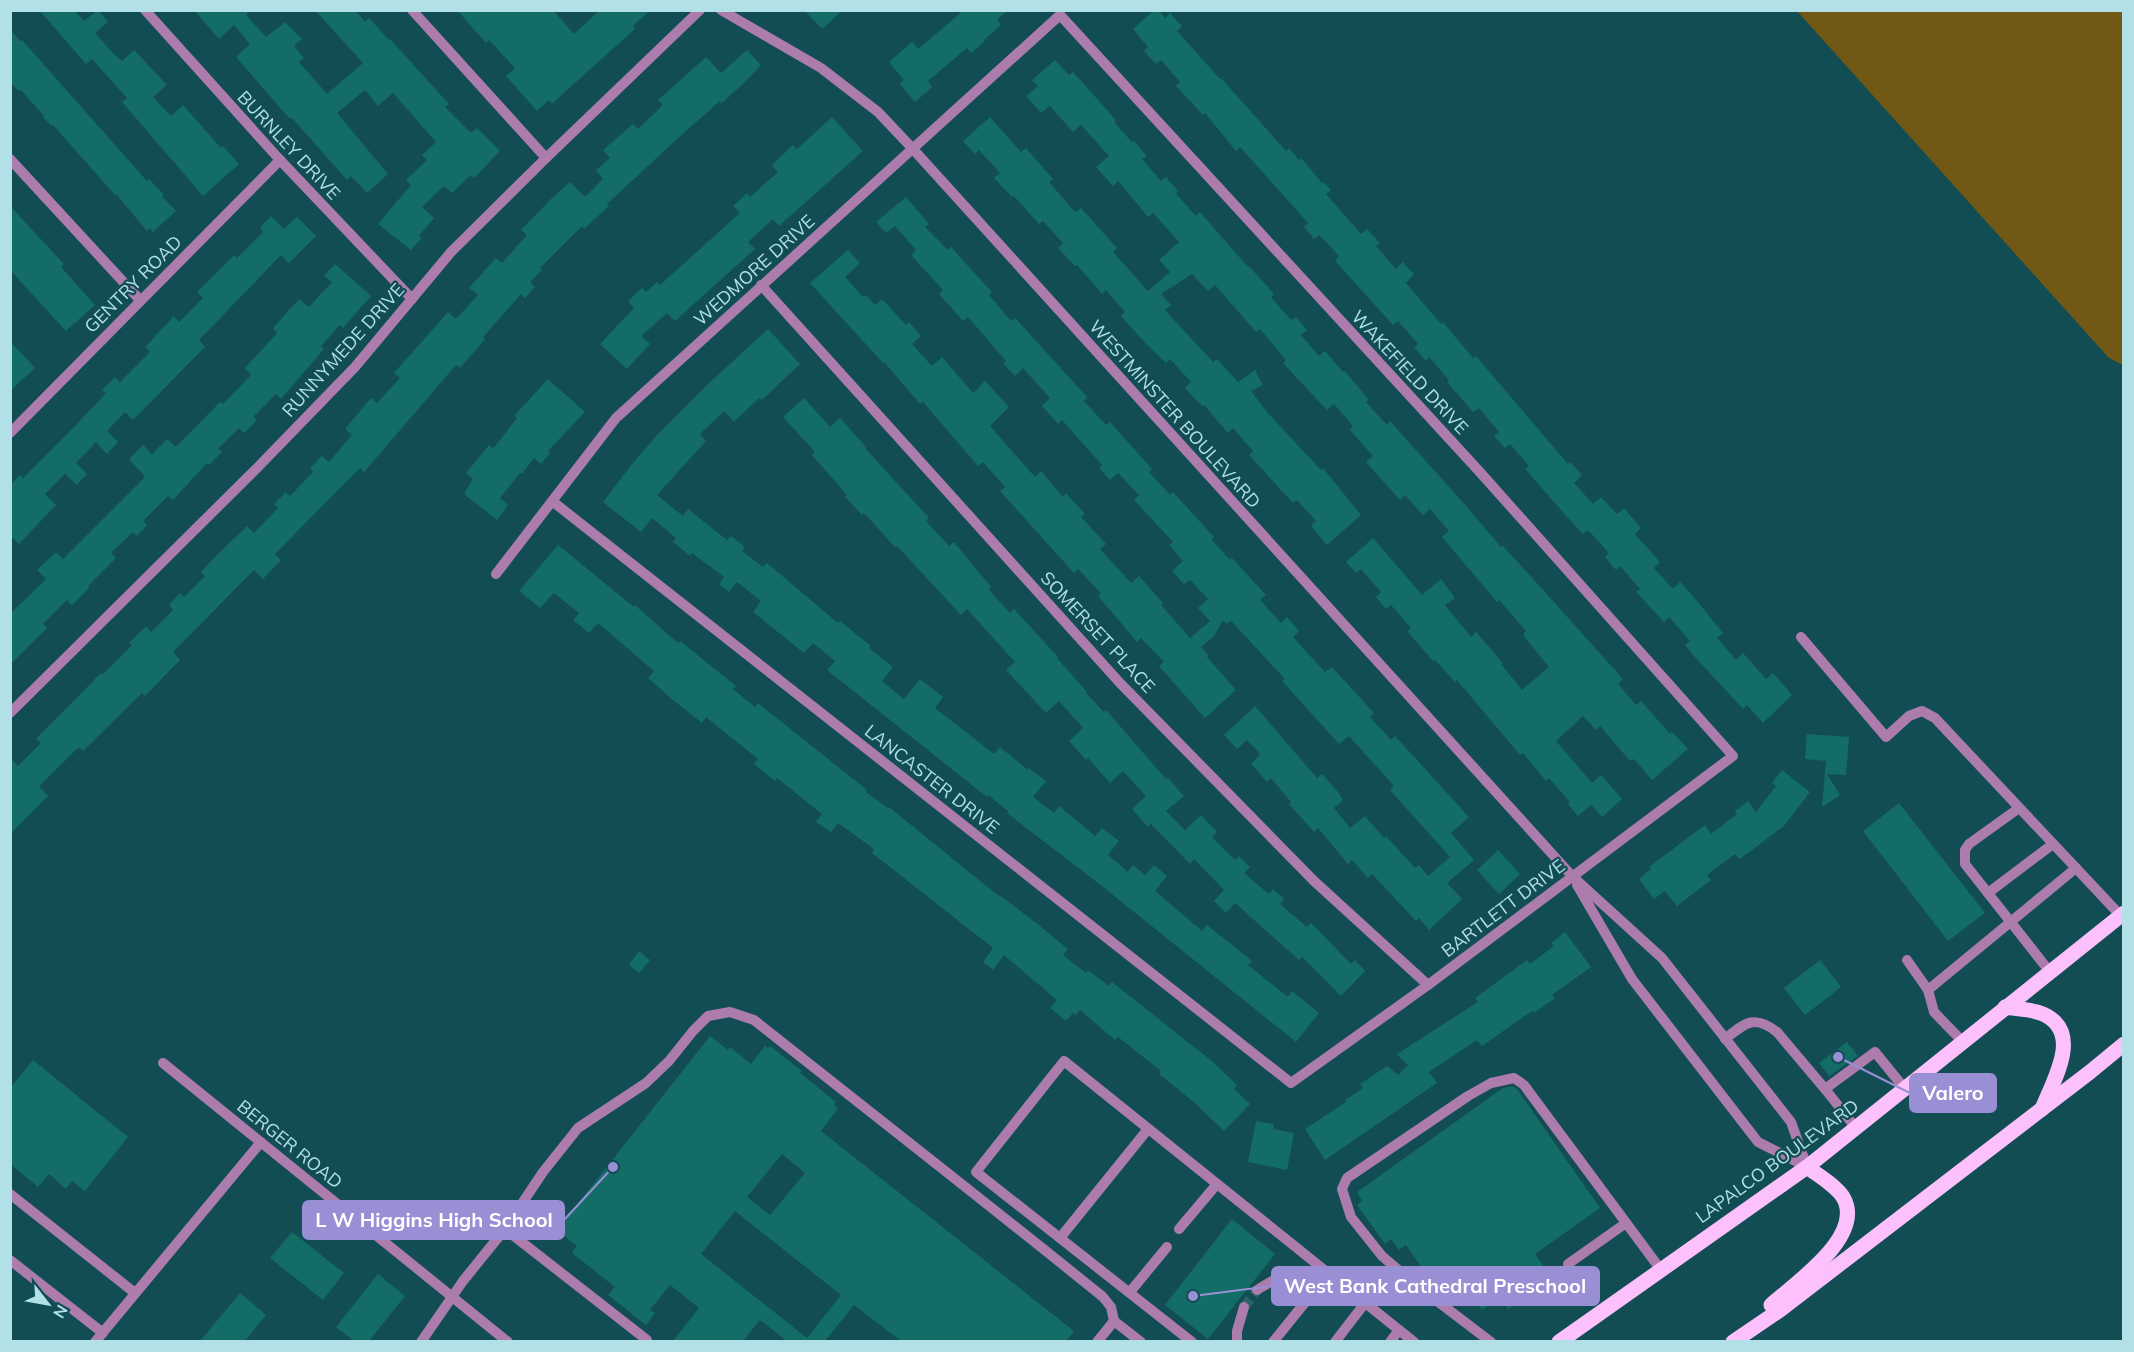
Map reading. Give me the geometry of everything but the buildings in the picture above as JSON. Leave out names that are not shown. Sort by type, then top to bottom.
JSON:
[{"type":"main road","name":"LAPALCO BOULEVARD","points":[[1559,1341],[1807,1167],[2122,914]]},
{"type":"main road","points":[[2006,1007],[2040,1012],[2055,1021],[2062,1029],[2065,1041],[2062,1056],[2042,1108]]},
{"type":"main road","points":[[1732,1341],[1780,1310],[2124,1044]]},
{"type":"main road","points":[[1732,1341],[1834,1249],[1840,1238],[1846,1219],[1845,1202],[1835,1188],[1807,1167]]},
{"type":"street","name":"BURNLEY DRIVE","points":[[145,10],[280,160],[412,299]]},
{"type":"street","points":[[412,10],[546,158]]},
{"type":"street","name":"RUNNYMEDE DRIVE","points":[[10,713],[355,367],[452,252],[700,10]]},
{"type":"street","name":"WESTMINSTER BOULEVARD","points":[[721,10],[821,68],[878,112],[912,148],[1573,877],[1662,957],[1791,1122],[1807,1167]]},
{"type":"street","name":"WEDMORE DRIVE","points":[[496,574],[616,418],[1059,15]]},
{"type":"street","name":"WAKEFIELD DRIVE","points":[[1059,15],[1478,470],[1733,756]]},
{"type":"street","points":[[10,159],[140,300]]},
{"type":"street","name":"GENTRY ROAD","points":[[10,433],[280,160]]},
{"type":"street","name":"SOMERSET PLACE","points":[[761,285],[1120,683],[1314,881],[1428,985]]},
{"type":"street","name":"LANCASTER DRIVE","points":[[552,501],[1291,1083]]},
{"type":"street","points":[[1801,637],[1886,736],[1909,716],[1922,711],[1935,718],[2122,914]]},
{"type":"street","name":"BARTLETT DRIVE","points":[[1291,1083],[1428,985],[1733,756]]},
{"type":"street","points":[[2019,808],[1969,844],[1965,850],[1965,864],[2050,972]]},
{"type":"street","points":[[1988,893],[2053,844]]},
{"type":"street","points":[[1928,990],[2076,868]]},
{"type":"street","name":"WESTMINSTER BOULEVARD","points":[[1573,877],[1632,979],[1758,1142],[1807,1167]]},
{"type":"street","points":[[1907,960],[1928,990],[1934,1012],[1963,1042]]},
{"type":"street","points":[[421,1341],[454,1297],[463,1281],[505,1228],[543,1172],[578,1128],[646,1083],[669,1061],[708,1016],[730,1012],[754,1020],[929,1160],[987,1203],[1103,1297],[1111,1307],[1114,1321],[1141,1341]]},
{"type":"street","points":[[1725,1039],[1746,1023],[1768,1024],[1826,1089],[1856,1128]]},
{"type":"street","points":[[1826,1089],[1875,1052],[1905,1089]]},
{"type":"street","points":[[1192,1341],[976,1172],[1064,1061],[1414,1341]]},
{"type":"street","name":"BERGER ROAD","points":[[163,1063],[508,1341]]},
{"type":"street","points":[[1491,1341],[1416,1285],[1382,1256],[1350,1216],[1342,1189],[1347,1178],[1468,1096],[1491,1083],[1514,1078],[1524,1085],[1660,1270]]},
{"type":"street","points":[[1060,1238],[1149,1129]]},
{"type":"street","points":[[10,1260],[99,1337],[261,1142]]},
{"type":"street","points":[[1179,1229],[1217,1184]]},
{"type":"street","points":[[10,1194],[135,1293]]},
{"type":"street","points":[[1568,1264],[1626,1223]]},
{"type":"street","points":[[505,1228],[647,1341]]},
{"type":"street","points":[[1130,1292],[1167,1247]]},
{"type":"street","points":[[1272,1341],[1328,1274]]},
{"type":"street","points":[[1257,1290],[1280,1276],[1302,1276],[1318,1286]]},
{"type":"street","points":[[1335,1341],[1365,1303]]},
{"type":"street","points":[[1237,1341],[1237,1331],[1244,1307]]},
{"type":"street","points":[[1097,1341],[1114,1321]]},
{"type":"street","points":[[1390,1341],[1399,1330]]},
{"type":"shaded area","points":[[1797,11],[2123,11],[2123,365],[2109,358]]},
{"type":"tunnel","points":[[1244,1307],[1257,1290]]},
{"type":"place","name":"Valero","points":[[1838,1057]]},
{"type":"place","name":"L W Higgins High School","points":[[613,1167]]},
{"type":"place","name":"West Bank Cathedral Preschool","points":[[1193,1296]]}]
